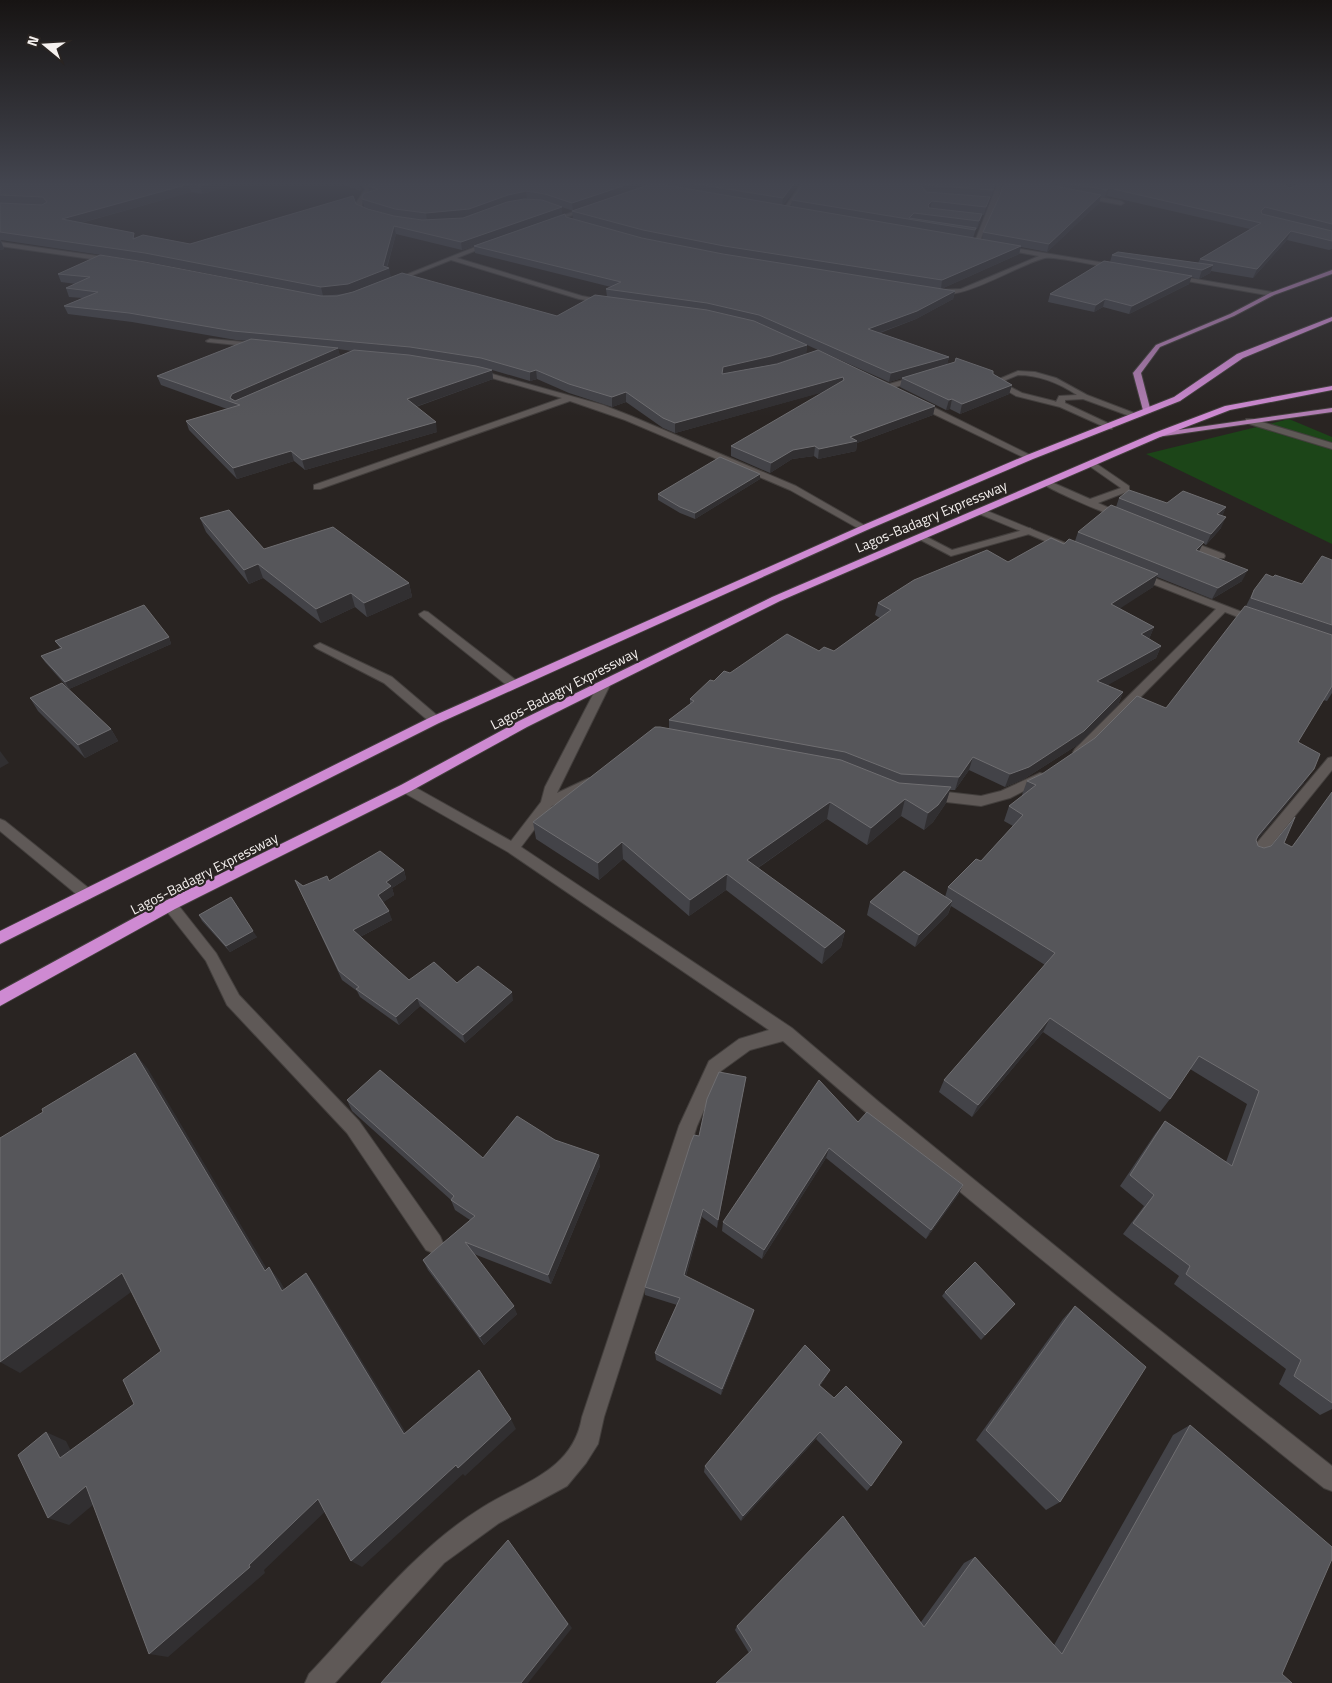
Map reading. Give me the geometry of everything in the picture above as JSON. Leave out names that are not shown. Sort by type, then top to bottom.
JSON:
[{"type":"highway","name":"Lagos-Badagry Expressway","points":[[0,938],[435,720],[864,528],[1030,457],[1177,399],[1240,356],[1332,319]]},
{"type":"highway","name":"Lagos-Badagry Expressway","points":[[0,999],[170,905],[406,788],[523,724],[776,599],[1157,435],[1228,408],[1332,388]]},
{"type":"main road","points":[[1142,414],[1138,373],[1158,346],[1232,315],[1272,294],[1332,272]]},
{"type":"main road","name":"Lagos-Badagry Expressway","points":[[1157,435],[1332,410]]},
{"type":"street","points":[[110,261],[120,262]]},
{"type":"street","points":[[388,283],[444,261]]},
{"type":"street","points":[[458,261],[581,298],[614,303]]},
{"type":"street","points":[[932,292],[957,293],[1035,261]]},
{"type":"street","points":[[1081,261],[1126,268]]},
{"type":"street","points":[[1165,275],[1272,294]]},
{"type":"street","points":[[210,341],[267,346]]},
{"type":"street","points":[[469,369],[567,399],[600,407],[628,418],[793,488],[864,528]]},
{"type":"street","points":[[1084,398],[1076,391],[1038,375],[1017,373],[996,382],[1004,388],[1040,402],[1062,406],[1109,427]]},
{"type":"street","points":[[865,375],[892,389],[923,376]]},
{"type":"street","points":[[1062,406],[1060,402],[1062,398],[1084,398],[1142,414]]},
{"type":"street","points":[[317,486],[567,399]]},
{"type":"street","points":[[912,400],[1030,457]]},
{"type":"street","points":[[1249,421],[1332,446]]},
{"type":"street","points":[[1089,503],[1126,489],[1125,486],[1091,463]]},
{"type":"street","points":[[1046,483],[1128,519]]},
{"type":"street","points":[[980,511],[1075,550]]},
{"type":"street","points":[[920,537],[951,553],[1030,531]]},
{"type":"street","points":[[1171,537],[1220,556]]},
{"type":"street","points":[[1130,572],[1222,609],[1268,625]]},
{"type":"street","points":[[1069,758],[1084,748],[1222,609]]},
{"type":"street","points":[[424,614],[513,684]]},
{"type":"street","points":[[320,646],[388,680],[435,720]]},
{"type":"street","points":[[513,848],[547,803],[552,787],[605,683]]},
{"type":"street","points":[[1255,855],[1332,761]]},
{"type":"street","points":[[914,794],[961,797],[981,801],[1005,795],[1030,784],[1053,768]]},
{"type":"street","points":[[547,803],[602,774]]},
{"type":"street","points":[[406,788],[513,848],[786,1033],[1107,1301],[1332,1480]]},
{"type":"street","points":[[0,824],[86,894]]},
{"type":"street","points":[[170,905],[211,957],[233,1000],[279,1051],[353,1127],[433,1243]]},
{"type":"street","points":[[318,1683],[436,1555],[491,1515],[559,1478],[578,1456],[590,1436],[594,1417],[688,1126],[715,1066],[745,1044],[786,1033]]},
{"type":"green space","points":[[1289,419],[1332,437],[1332,544],[1146,454]]},
{"type":"building","points":[[88,261],[136,261],[321,296],[337,296],[353,292],[402,273],[557,316],[595,295],[707,310],[754,321],[807,345],[771,356],[723,367],[722,374],[777,364],[818,350],[935,406],[850,437],[857,441],[819,449],[815,446],[793,450],[771,463],[731,446],[844,380],[843,377],[675,423],[663,418],[626,392],[612,397],[569,384],[536,370],[530,372],[481,358],[410,347],[233,331],[129,313],[64,306],[98,292],[66,288],[90,277],[58,274]]},
{"type":"building","points":[[184,261],[385,261],[383,266],[389,268],[348,284],[321,287]]},
{"type":"building","points":[[533,261],[764,261],[955,291],[917,311],[868,329],[949,357],[891,373],[759,315],[707,303],[606,289],[621,282]]},
{"type":"building","points":[[817,261],[987,261],[942,280]]},
{"type":"building","points":[[1104,261],[1192,276],[1132,306],[1105,299],[1096,305],[1050,294]]},
{"type":"building","points":[[1145,261],[1180,261],[1213,265],[1202,270]]},
{"type":"building","points":[[1209,261],[1265,261],[1257,269]]},
{"type":"building","points":[[251,339],[338,348],[232,394],[230,398],[235,401],[354,350],[409,355],[492,370],[407,399],[436,422],[302,460],[291,451],[233,468],[186,421],[240,405],[157,376]]},
{"type":"building","points":[[956,358],[993,371],[993,374],[1012,385],[962,404],[902,378],[955,362]]},
{"type":"building","points":[[720,457],[760,474],[695,513],[680,507],[658,494]]},
{"type":"building","points":[[1129,490],[1167,503],[1183,491],[1226,507],[1217,514],[1226,517],[1211,534],[1119,498]]},
{"type":"building","points":[[1111,505],[1204,542],[1196,550],[1248,570],[1218,588],[1078,532]]},
{"type":"building","points":[[229,510],[264,549],[333,527],[409,583],[364,603],[351,593],[316,609],[258,564],[244,570],[200,518]]},
{"type":"building","points":[[1051,538],[1064,544],[1069,539],[1158,574],[1111,604],[1154,627],[1141,634],[1161,646],[1097,681],[1123,692],[1084,731],[1029,767],[1010,774],[973,757],[959,777],[901,774],[845,752],[669,720],[694,701],[690,699],[710,680],[714,681],[724,671],[730,673],[787,634],[819,651],[824,647],[834,651],[891,610],[878,603],[914,580],[987,550],[1008,562]]},
{"type":"building","points":[[1322,556],[1332,560],[1332,625],[1251,598],[1254,590],[1266,574],[1302,584]]},
{"type":"building","points":[[144,605],[169,637],[65,682],[41,656],[62,648],[55,641]]},
{"type":"building","points":[[1245,606],[1332,635],[1332,686],[1298,742],[1320,754],[1314,769],[1256,840],[1258,846],[1264,848],[1271,846],[1295,817],[1284,843],[1292,847],[1332,792],[1332,1403],[1294,1376],[1301,1360],[1186,1274],[1190,1266],[1133,1223],[1154,1195],[1130,1175],[1165,1121],[1232,1166],[1259,1091],[1199,1056],[1170,1099],[1050,1018],[978,1105],[944,1080],[1055,953],[948,887],[976,859],[981,861],[1023,815],[1009,806],[1036,785],[1027,781],[1042,774],[1095,738],[1137,696],[1166,708]]},
{"type":"building","points":[[62,683],[111,729],[78,745],[30,698]]},
{"type":"building","points":[[655,727],[841,760],[899,783],[951,787],[938,805],[928,813],[905,799],[871,828],[830,802],[747,860],[845,931],[825,948],[727,874],[690,900],[622,842],[598,863],[533,822]]},
{"type":"building","points":[[380,851],[404,870],[386,882],[391,886],[378,895],[389,911],[353,930],[409,980],[434,962],[457,983],[478,966],[512,992],[463,1035],[417,998],[396,1017],[356,989],[359,987],[339,971],[295,880],[303,886],[327,876],[329,881]]},
{"type":"building","points":[[904,871],[952,901],[919,935],[870,902]]},
{"type":"building","points":[[231,897],[253,931],[226,946],[199,915]]},
{"type":"building","points":[[135,1053],[265,1271],[269,1267],[282,1291],[306,1273],[404,1434],[479,1370],[511,1419],[458,1468],[456,1465],[351,1561],[318,1499],[249,1565],[250,1567],[149,1654],[86,1486],[48,1518],[18,1455],[46,1432],[60,1458],[134,1404],[123,1380],[161,1351],[122,1273],[0,1362],[0,1138],[43,1112],[42,1109]]},
{"type":"building","points":[[380,1070],[483,1158],[517,1116],[555,1140],[599,1155],[548,1275],[465,1242],[514,1306],[480,1337],[423,1260],[475,1216],[451,1200],[454,1196],[347,1100]]},
{"type":"building","points":[[719,1072],[746,1077],[718,1220],[703,1209],[684,1275],[754,1310],[722,1389],[655,1353],[680,1298],[645,1287],[691,1142],[694,1135],[699,1136],[707,1099]]},
{"type":"building","points":[[819,1080],[858,1122],[867,1112],[963,1185],[931,1230],[829,1148],[764,1250],[723,1222]]},
{"type":"building","points":[[975,1262],[1015,1304],[985,1335],[945,1292]]},
{"type":"building","points":[[1075,1306],[1146,1367],[1060,1502],[986,1430]]},
{"type":"building","points":[[805,1345],[830,1370],[819,1385],[834,1398],[846,1386],[902,1442],[871,1486],[820,1432],[743,1516],[705,1466]]},
{"type":"building","points":[[1190,1425],[1332,1547],[1332,1559],[1282,1674],[1292,1683],[716,1683],[752,1650],[737,1626],[843,1516],[924,1627],[975,1557],[1062,1654]]},
{"type":"building","points":[[508,1540],[568,1624],[521,1683],[381,1683]]}]
